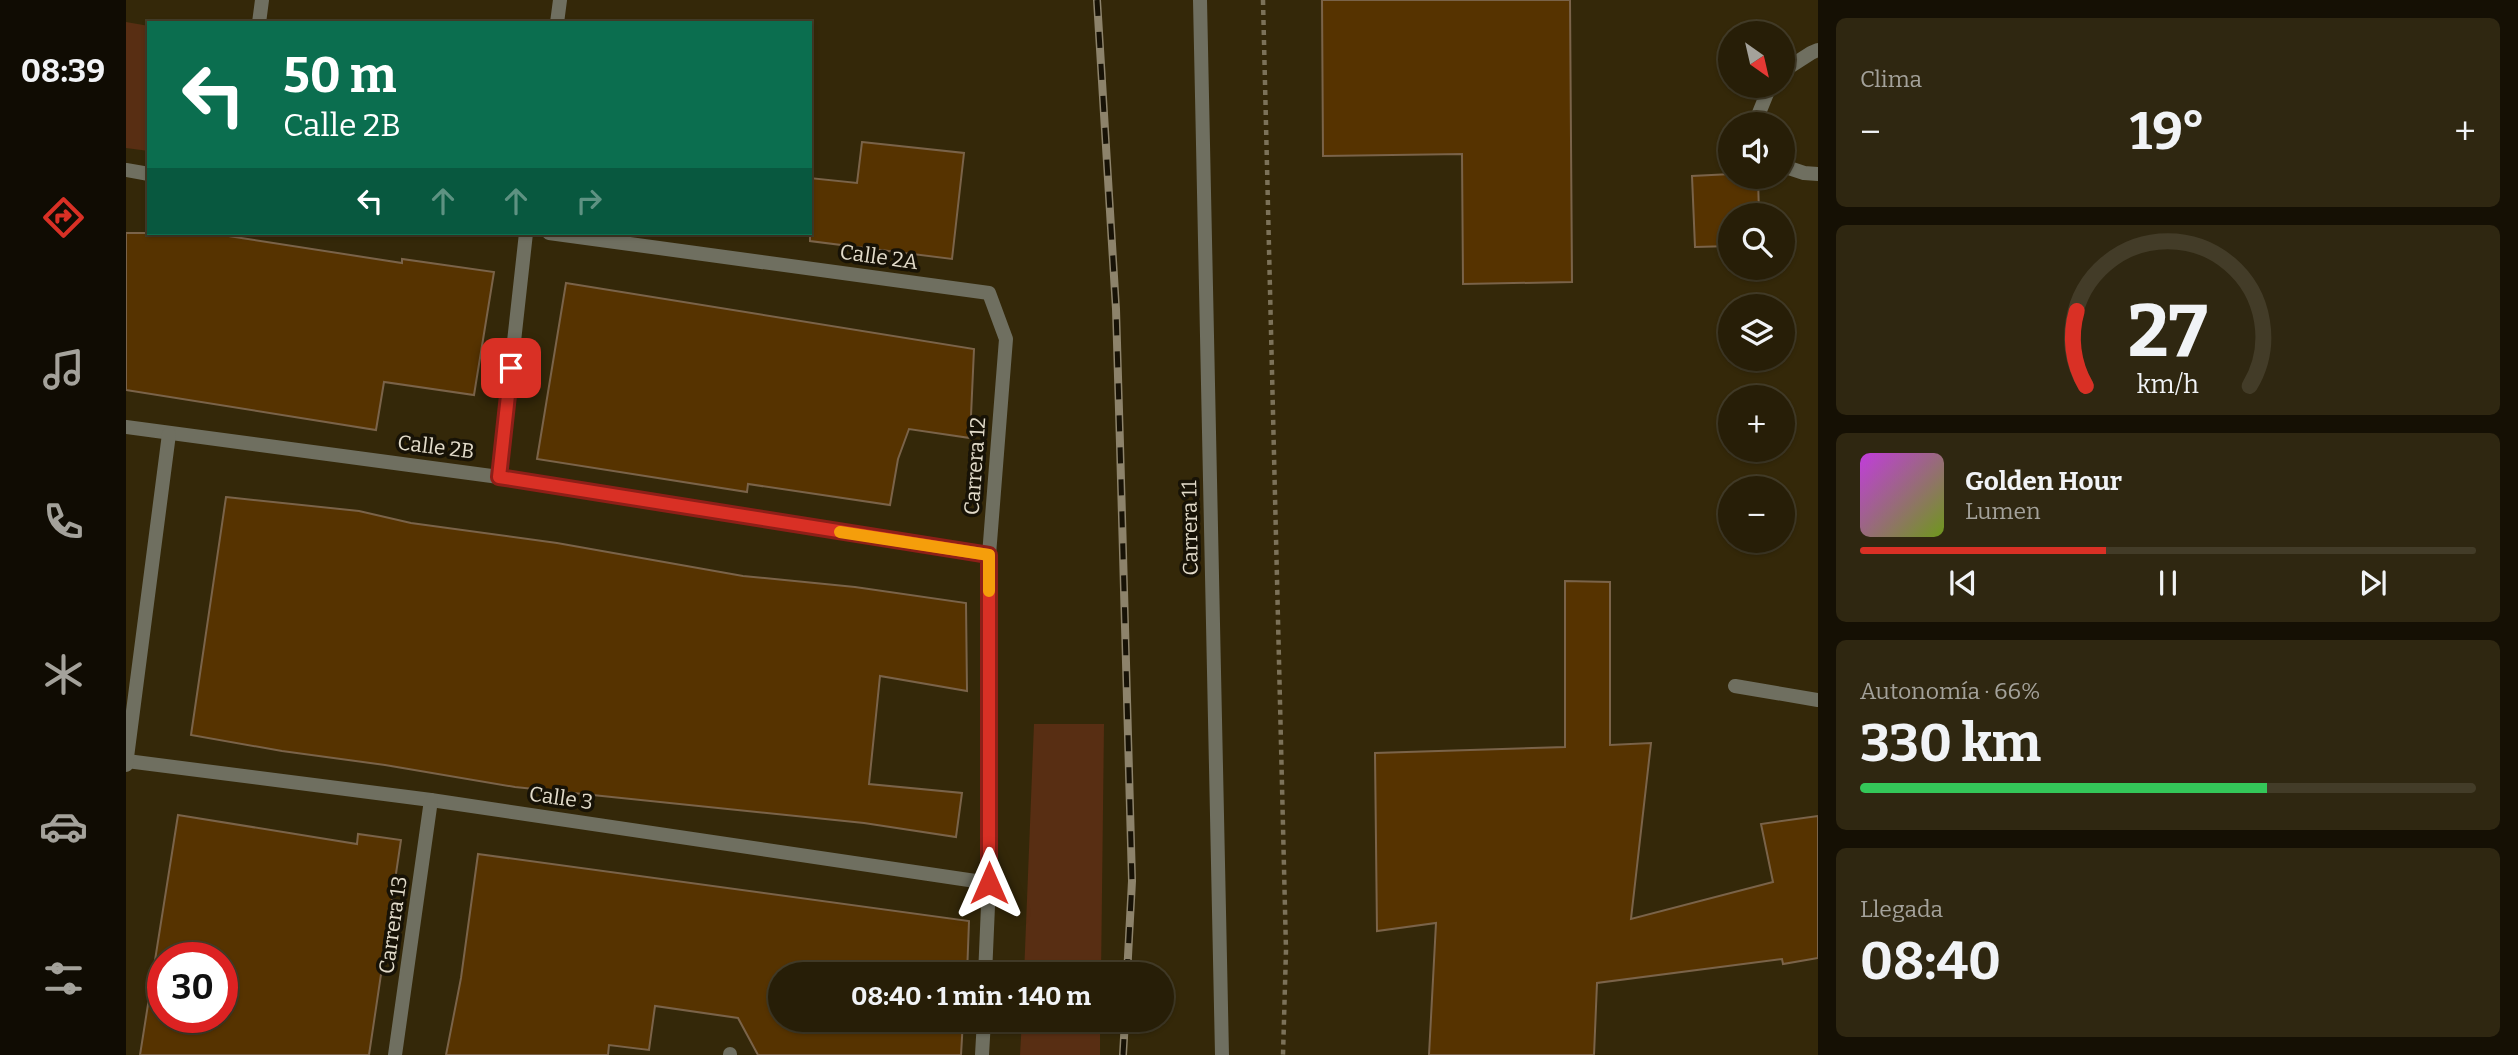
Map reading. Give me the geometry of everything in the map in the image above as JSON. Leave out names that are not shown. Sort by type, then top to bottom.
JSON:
[{"type":"street","points":[[259,21],[262,0]]},
{"type":"street","points":[[557,21],[560,0]]},
{"type":"street","name":"Carrera 11","points":[[1200,0],[1222,1055]]},
{"type":"street","points":[[1796,63],[1818,50]]},
{"type":"street","points":[[126,170],[147,174]]},
{"type":"street","points":[[1795,170],[1818,174]]},
{"type":"street","points":[[499,477],[526,235]]},
{"type":"street","name":"Calle 2A","points":[[564,235],[989,293],[1006,339]]},
{"type":"street","name":"Carrera 12","points":[[986,962],[989,883],[989,555],[1006,339]]},
{"type":"street","name":"Calle 2B","points":[[126,427],[499,477],[989,555]]},
{"type":"street","points":[[126,763],[169,434]]},
{"type":"street","points":[[1735,686],[1818,701]]},
{"type":"street","name":"Calle 3","points":[[126,763],[431,800],[989,883]]},
{"type":"street","name":"Carrera 13","points":[[396,1055],[431,800]]},
{"type":"street","points":[[982,1055],[983,1032]]},
{"type":"path","points":[[1263,0],[1285,922],[1283,1055]]},
{"type":"shaded area","points":[[126,22],[147,26],[147,151],[126,148]]},
{"type":"shaded area","points":[[1034,724],[1104,724],[1101,962],[1025,962]]},
{"type":"shaded area","points":[[1021,1032],[1100,1032],[1100,1055],[1020,1055]]},
{"type":"building","points":[[1322,0],[1570,0],[1572,282],[1463,284],[1462,154],[1323,156]]},
{"type":"building","points":[[862,142],[964,153],[952,259],[810,241],[812,178],[857,183]]},
{"type":"building","points":[[1718,175],[1718,189],[1758,189],[1759,203],[1718,203],[1718,246],[1695,247],[1692,176]]},
{"type":"building","points":[[126,233],[222,235],[402,263],[402,259],[494,272],[474,395],[384,382],[376,430],[126,390]]},
{"type":"building","points":[[566,283],[974,349],[970,438],[909,429],[898,459],[890,505],[748,484],[747,492],[537,459]]},
{"type":"building","points":[[226,497],[359,511],[411,523],[557,543],[743,576],[855,587],[966,603],[967,691],[880,676],[869,784],[962,793],[956,837],[864,823],[515,787],[191,735]]},
{"type":"building","points":[[1565,581],[1610,582],[1610,745],[1651,743],[1631,919],[1773,882],[1761,824],[1818,816],[1818,958],[1783,964],[1782,959],[1597,983],[1594,1055],[1429,1055],[1436,923],[1377,931],[1375,753],[1565,747]]},
{"type":"building","points":[[178,815],[357,844],[358,834],[401,840],[369,1055],[140,1055],[147,1011],[147,1033],[238,1033],[238,942],[158,942]]},
{"type":"building","points":[[478,854],[969,921],[967,962],[768,962],[768,1032],[962,1032],[961,1055],[758,1055],[738,1018],[655,1006],[649,1050],[609,1045],[608,1055],[446,1055],[461,978]]},
{"type":"railway","points":[[1097,0],[1116,309],[1132,881],[1128,962]]},
{"type":"railway","points":[[1123,1055],[1124,1032]]},
{"type":"slow traffic","points":[[840,532],[989,555],[989,591]]},
{"type":"route","points":[[511,368],[499,477],[989,555],[989,883]]}]
